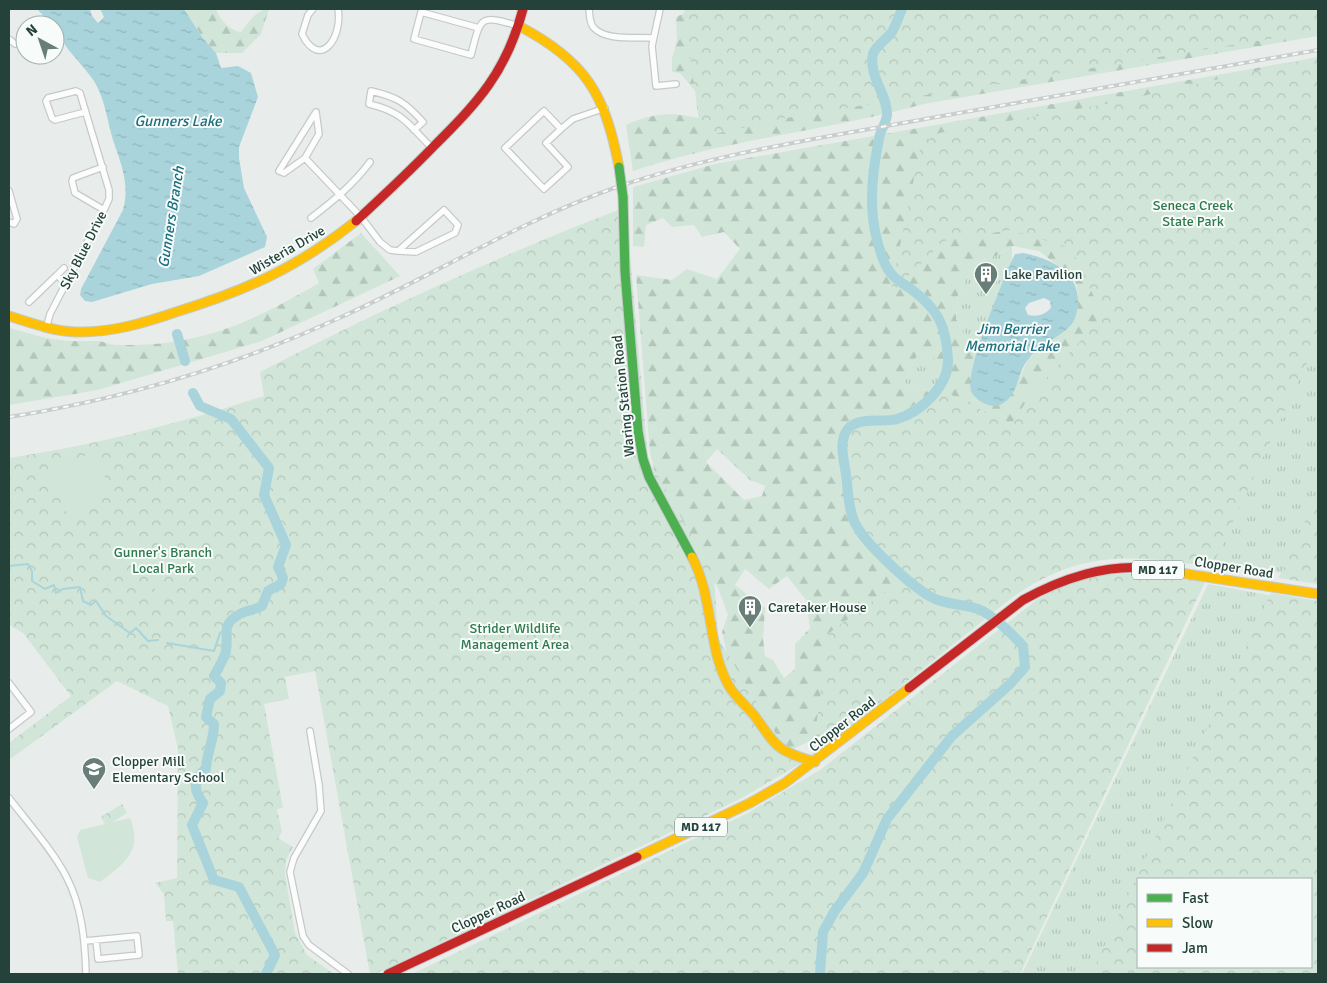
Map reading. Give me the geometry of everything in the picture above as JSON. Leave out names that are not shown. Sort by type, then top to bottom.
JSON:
[{"type":"street","points":[[313,9],[308,15],[302,34],[311,47],[317,49],[328,48],[334,42],[340,22],[338,9]]},
{"type":"street","points":[[479,28],[421,12],[414,39],[471,54],[479,28],[485,20],[492,18],[519,26],[523,9]]},
{"type":"street","points":[[589,9],[591,22],[600,32],[615,36],[652,38]]},
{"type":"street","points":[[660,9],[652,38],[656,86],[676,84]]},
{"type":"street","name":"Waring Station Road","points":[[519,26],[545,40],[565,54],[594,87],[605,108],[612,128],[623,197],[626,282],[638,431],[643,459],[649,477],[702,576],[708,594],[716,652],[729,686],[753,714],[774,745],[791,755],[815,762]]},
{"type":"street","name":"Wisteria Drive","points":[[9,316],[46,329],[69,333],[110,331],[133,326],[243,291],[278,275],[319,250],[361,217],[483,95],[500,68],[519,26]]},
{"type":"street","name":"Sky Blue Drive","points":[[46,329],[50,314],[104,210],[109,199],[110,190],[80,93],[76,91],[48,98],[46,101],[54,120],[85,112]]},
{"type":"street","points":[[414,130],[423,122],[409,106],[392,96],[372,91],[369,104],[397,113],[431,148]]},
{"type":"street","points":[[561,128],[544,111],[505,148],[544,189],[568,167],[546,143],[573,119],[605,108]]},
{"type":"street","points":[[316,112],[319,134],[305,158],[284,173],[279,171],[316,112]]},
{"type":"street","points":[[305,158],[361,217],[380,242],[390,250],[398,251],[416,252],[455,233],[458,225],[444,210],[398,251]]},
{"type":"street","points":[[311,218],[341,195],[358,178],[370,162]]},
{"type":"street","points":[[103,167],[74,178],[72,181],[76,193],[104,210]]},
{"type":"street","points":[[9,191],[17,219],[14,224],[9,222]]},
{"type":"street","points":[[29,302],[64,268]]},
{"type":"street","points":[[57,275],[66,284]]},
{"type":"street","name":"Clopper Road","points":[[388,974],[750,803],[785,783],[815,762],[1006,613],[1039,591],[1056,583],[1096,570],[1120,568],[1174,572],[1318,594]]},
{"type":"street","points":[[9,683],[31,712],[9,729]]},
{"type":"street","points":[[310,731],[319,785],[321,811],[294,858],[290,872],[303,936],[309,945],[348,974]]},
{"type":"street","points":[[9,798],[67,878],[75,896],[85,941],[86,974]]},
{"type":"street","points":[[85,941],[137,936],[139,955],[98,959],[96,940]]},
{"type":"green space","points":[[184,9],[216,9],[225,24],[241,32],[257,14],[269,9],[261,34],[242,53],[216,53],[202,37]]},
{"type":"green space","points":[[693,9],[1318,9],[1318,36],[924,104],[705,151],[633,171],[626,125],[648,117],[668,114],[709,121],[711,110],[680,73],[672,72],[672,58],[677,41],[676,17]]},
{"type":"green space","points":[[1318,9],[1318,31],[786,118],[701,137],[684,10]]},
{"type":"green space","name":"Seneca Creek State Park","points":[[1318,57],[1318,169],[1039,579],[986,615],[833,730],[793,749],[779,744],[731,673],[722,632],[728,615],[718,588],[659,487],[650,453],[636,275],[672,280],[687,269],[717,279],[740,249],[724,232],[702,237],[694,225],[672,227],[663,218],[646,225],[644,247],[633,246],[633,187],[715,164]],"holes":[[[1012,246],[1039,251],[1075,281],[1078,294],[1077,311],[1070,326],[1046,342],[1027,361],[1015,389],[993,406],[975,398],[972,369],[976,355],[956,319],[958,295],[974,263],[996,256]],[[918,353],[948,363],[944,378],[934,394],[904,383]],[[717,449],[750,480],[765,486],[762,496],[744,500],[706,462]],[[745,569],[769,589],[787,576],[806,600],[810,628],[795,644],[795,669],[784,678],[773,660],[765,656],[763,638],[765,608],[735,585]]]},
{"type":"green space","points":[[1318,57],[1318,339],[1212,567],[1158,560],[1109,560],[1086,563],[1062,570],[1038,581],[1013,597],[813,756],[742,798],[375,974],[370,974],[315,671],[285,677],[289,699],[264,704],[283,808],[277,809],[282,832],[278,838],[293,847],[286,860],[285,874],[295,933],[307,955],[334,974],[178,974],[173,921],[166,921],[164,894],[155,883],[177,878],[178,749],[168,706],[117,681],[9,760],[9,743],[71,696],[23,633],[9,625],[9,458],[74,447],[138,432],[264,396],[260,372],[441,284],[533,244],[626,207],[648,459],[714,575],[718,638],[787,752],[812,756],[829,633],[901,580],[848,517],[844,424],[865,414],[897,417],[938,388],[1011,425],[1029,397],[1103,316],[1071,248],[1010,230],[944,241],[890,294],[921,144],[939,133],[1106,104]]},
{"type":"green space","points":[[361,233],[400,276],[262,341],[98,390],[9,405],[9,328],[59,340],[99,341],[113,345],[147,345],[199,337],[247,321],[319,283],[313,269]]},
{"type":"green space","points":[[1012,246],[1012,259],[976,355],[956,319],[958,295],[974,263],[996,256]]},
{"type":"green space","points":[[1318,326],[1318,498],[1283,573],[1211,562]]},
{"type":"green space","points":[[918,353],[948,362],[944,378],[934,394],[904,383]]},
{"type":"green space","points":[[95,451],[104,473],[105,483],[102,492],[98,500],[90,508],[70,521],[49,473]]},
{"type":"green space","points":[[1318,493],[1318,584],[1278,578],[1280,575]]},
{"type":"green space","points":[[134,530],[144,545],[121,559],[112,543]]},
{"type":"green space","points":[[156,574],[167,592],[159,596],[149,579]]},
{"type":"green space","points":[[1112,574],[1146,574],[1205,582],[1020,974],[412,974],[746,814],[820,770],[1039,598],[1072,582]]},
{"type":"green space","points":[[146,581],[156,598],[149,603],[138,585]]},
{"type":"green space","points":[[1208,584],[1273,596],[1137,878],[1097,974],[1022,974]]},
{"type":"green space","points":[[1271,593],[1318,601],[1318,974],[1091,974]]},
{"type":"green space","points":[[122,804],[127,813],[106,826],[101,817]]},
{"type":"green space","points":[[130,818],[134,839],[133,848],[129,855],[117,869],[100,882],[88,878],[77,837],[80,830]]},
{"type":"water","name":"Gunners Lake","points":[[37,9],[90,9],[92,16],[98,23],[104,17],[100,9],[184,9],[202,37],[216,53],[221,68],[238,66],[251,73],[258,97],[239,147],[239,158],[244,188],[267,237],[265,247],[199,276],[152,284],[92,302],[85,301],[80,295],[81,289],[123,210],[126,191],[124,174],[98,88],[65,44],[65,15],[43,15]]},
{"type":"water","name":"Jim Berrier Memorial Lake","points":[[1015,254],[1033,255],[1061,268],[1074,283],[1078,307],[1071,325],[1027,361],[1011,396],[1003,404],[992,406],[974,396],[971,391],[970,380],[984,331]],"holes":[[[1044,298],[1050,301],[1051,308],[1046,312],[1038,316],[1028,315],[1025,308],[1029,303]]]},
{"type":"waterway","points":[[820,974],[823,932],[834,912],[863,873],[887,819],[952,736],[1010,684],[1025,667],[1023,646],[996,620],[978,609],[933,598],[913,585],[890,564],[860,532],[855,523],[850,505],[842,451],[843,439],[848,429],[865,421],[892,420],[906,416],[924,404],[939,388],[947,369],[947,347],[943,327],[928,304],[888,270],[880,250],[873,219],[872,187],[876,155],[887,115],[885,100],[873,70],[873,54],[876,48],[892,32],[902,9]]},
{"type":"waterway","name":"Gunners Branch","points":[[177,334],[185,361]]},
{"type":"waterway","name":"Gunners Branch","points":[[193,393],[200,406],[231,419],[269,468],[264,495],[286,545],[278,567],[283,578],[281,584],[268,591],[262,606],[240,614],[228,626],[226,651],[214,676],[221,683],[220,691],[210,699],[206,717],[214,724],[213,735],[206,768],[199,776],[196,784],[197,793],[203,803],[192,825],[214,880],[239,887],[275,955],[266,974]]},
{"type":"waterway","points":[[9,566],[28,564],[32,571],[32,581],[45,589],[54,585],[56,593],[63,589],[80,587],[83,601],[91,605],[96,601],[106,616],[130,633],[136,628],[148,641],[158,640]]},
{"type":"waterway","points":[[167,643],[214,651],[220,633],[226,629]]},
{"type":"railway","points":[[9,417],[51,410],[135,391],[257,352],[372,303],[545,216],[617,187],[655,175],[731,156],[809,140],[1318,50]]},
{"type":"traffic: fast","points":[[619,167],[623,197]]},
{"type":"traffic: fast","points":[[623,197],[625,272],[638,431],[643,459],[649,477],[692,557]]},
{"type":"traffic: slow","points":[[519,26],[542,39],[561,53],[589,82],[607,119],[619,167]]},
{"type":"traffic: slow","points":[[9,316],[50,328],[76,332],[102,331],[140,323],[202,304],[249,286],[292,265],[334,238],[356,221]]},
{"type":"traffic: slow","points":[[692,557],[704,589],[717,655],[729,686],[778,746],[792,754],[815,762]]},
{"type":"traffic: slow","points":[[1154,569],[1318,594]]},
{"type":"traffic: slow","points":[[637,857],[750,803],[785,783],[909,688]]},
{"type":"traffic: jam","points":[[356,221],[414,166],[477,100],[499,69],[508,51],[523,9]]},
{"type":"traffic: jam","points":[[909,688],[1023,600],[1038,592],[1069,579],[1103,570],[1137,567],[1154,569]]},
{"type":"traffic: jam","points":[[388,974],[637,857]]},
{"type":"place","name":"Lake Pavilion","points":[[986,295]]},
{"type":"place","name":"Caretaker House","points":[[750,628]]},
{"type":"place","name":"Clopper Mill Elementary School","points":[[94,790]]},
{"type":"park label","name":"Gunner's Branch Local Park","points":[[163,560]]},
{"type":"park label","name":"Strider Wildlife Management Area","points":[[515,636]]}]
